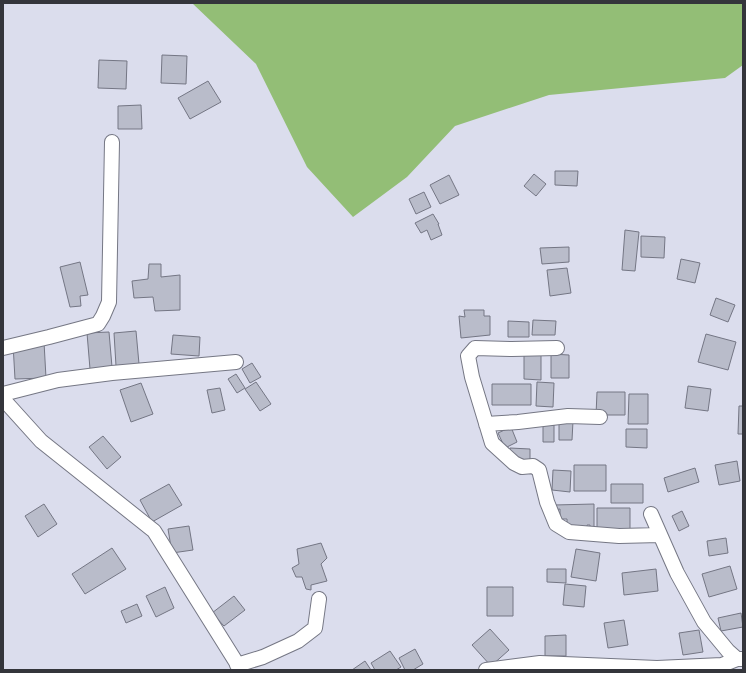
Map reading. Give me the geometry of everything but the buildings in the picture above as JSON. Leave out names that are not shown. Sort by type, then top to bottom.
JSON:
[{"type":"street","points":[[3,348],[98,324],[103,316],[109,302],[112,142]]},
{"type":"street","points":[[557,348],[512,350],[475,348],[468,356],[472,377],[492,443],[514,463],[522,468],[533,466],[539,470],[547,502],[556,524],[569,532],[620,536],[660,535]]},
{"type":"street","points":[[3,394],[58,380],[112,373],[236,362]]},
{"type":"street","points":[[3,399],[41,441],[154,531],[239,668],[298,641],[315,628],[319,599]]},
{"type":"street","points":[[486,424],[568,416],[600,417]]},
{"type":"street","points":[[651,514],[677,573],[704,622],[728,651],[740,659]]},
{"type":"street","points":[[486,670],[540,663],[657,668],[722,665],[740,659]]},
{"type":"green space","points":[[192,3],[743,3],[743,65],[725,78],[549,95],[455,126],[407,177],[353,217],[307,167],[256,64]]}]
